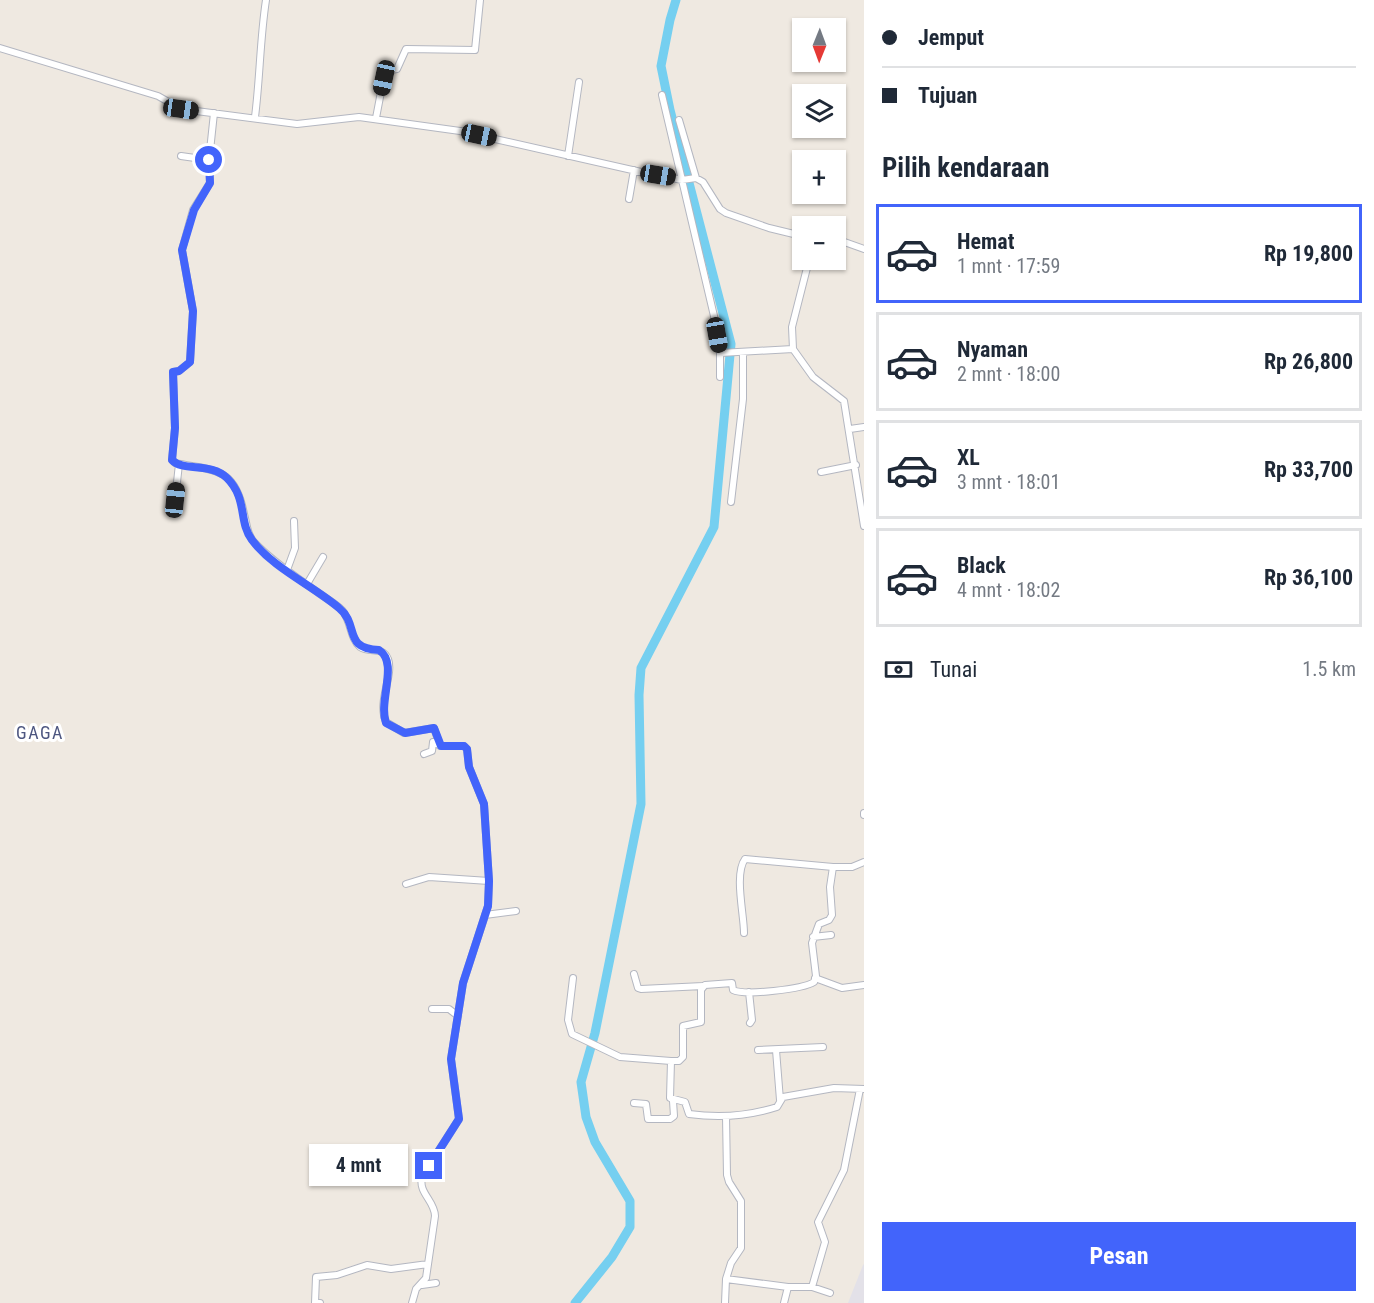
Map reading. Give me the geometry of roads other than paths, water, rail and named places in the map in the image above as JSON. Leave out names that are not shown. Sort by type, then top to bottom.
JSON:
[{"type":"street","points":[[255,117],[260,84],[262,18],[266,0]]},
{"type":"street","points":[[376,118],[385,71],[397,69],[406,49],[475,50],[480,0]]},
{"type":"street","points":[[0,48],[158,96],[181,109],[297,124],[348,117],[376,118],[460,130],[634,170],[684,179],[695,178],[703,182],[720,209],[726,213],[792,234]]},
{"type":"street","points":[[568,156],[579,82]]},
{"type":"street","points":[[662,95],[684,179],[722,353],[720,377]]},
{"type":"street","points":[[214,113],[209,160],[210,183],[194,210],[182,250],[193,318],[190,362],[179,371],[173,372],[175,428],[171,456],[175,463],[214,469],[226,477],[240,496],[251,538],[287,570],[344,612],[359,646],[379,650],[386,657],[388,668],[383,701],[386,723],[405,733],[434,728],[439,745]]},
{"type":"street","points":[[679,120],[695,178]]},
{"type":"street","points":[[181,156],[209,160]]},
{"type":"street","points":[[629,199],[634,170]]},
{"type":"street","points":[[846,243],[864,249]]},
{"type":"street","points":[[806,270],[792,327],[793,349],[813,377],[844,401],[864,526]]},
{"type":"street","points":[[722,353],[793,349]]},
{"type":"street","points":[[732,501],[742,401],[743,353]]},
{"type":"street","points":[[850,429],[864,427]]},
{"type":"street","points":[[175,500],[178,464]]},
{"type":"street","points":[[821,472],[856,465]]},
{"type":"street","points":[[287,570],[295,548],[294,521]]},
{"type":"street","points":[[307,584],[323,557]]},
{"type":"street","points":[[412,1303],[418,1286],[426,1278],[435,1211],[420,1182],[458,1124],[451,1059],[463,983],[485,915],[489,881],[484,804],[469,767],[467,749],[464,746],[439,745],[433,742],[431,752],[424,754]]},
{"type":"street","points":[[744,933],[741,868],[745,859],[833,867],[852,867],[864,862]]},
{"type":"street","points":[[634,974],[638,988],[641,989],[732,983],[736,992],[749,992],[811,984],[815,978],[813,937],[819,924],[831,918],[833,867]]},
{"type":"street","points":[[406,884],[429,877],[489,881]]},
{"type":"street","points":[[485,915],[516,911]]},
{"type":"street","points":[[813,937],[831,935]]},
{"type":"street","points":[[573,978],[569,1029],[572,1034],[620,1057],[670,1061],[680,1061],[683,1057],[683,1026],[701,1022],[703,986]]},
{"type":"street","points":[[815,978],[843,988],[864,985]]},
{"type":"street","points":[[749,992],[752,1020],[750,1023]]},
{"type":"street","points":[[432,1010],[449,1009],[458,1016]]},
{"type":"street","points":[[758,1050],[823,1047]]},
{"type":"street","points":[[776,1050],[780,1100]]},
{"type":"street","points":[[634,1103],[646,1104],[648,1119],[670,1119],[674,1116],[673,1101],[670,1098],[670,1061]]},
{"type":"street","points":[[673,1101],[685,1102],[688,1114],[726,1116],[775,1108],[783,1097],[810,1091],[862,1089],[844,1170],[818,1222],[825,1242],[812,1287]]},
{"type":"street","points":[[725,1303],[726,1280],[731,1263],[741,1248],[742,1212],[741,1201],[727,1175],[726,1116]]},
{"type":"street","points":[[320,1303],[315,1303],[314,1291],[316,1277],[319,1275],[337,1275],[367,1265],[391,1269],[428,1264]]},
{"type":"street","points":[[726,1280],[788,1287],[812,1287],[830,1293]]},
{"type":"street","points":[[418,1286],[436,1283]]},
{"type":"street","points":[[784,1303],[788,1287]]},
{"type":"waterway","points":[[575,1303],[612,1257],[630,1227],[630,1201],[595,1142],[586,1117],[581,1082],[595,1033],[641,804],[639,695],[641,668],[714,527],[731,344],[670,110],[661,66],[676,0]]},
{"type":"district","name":"GAGA","points":[[40,732]]}]
